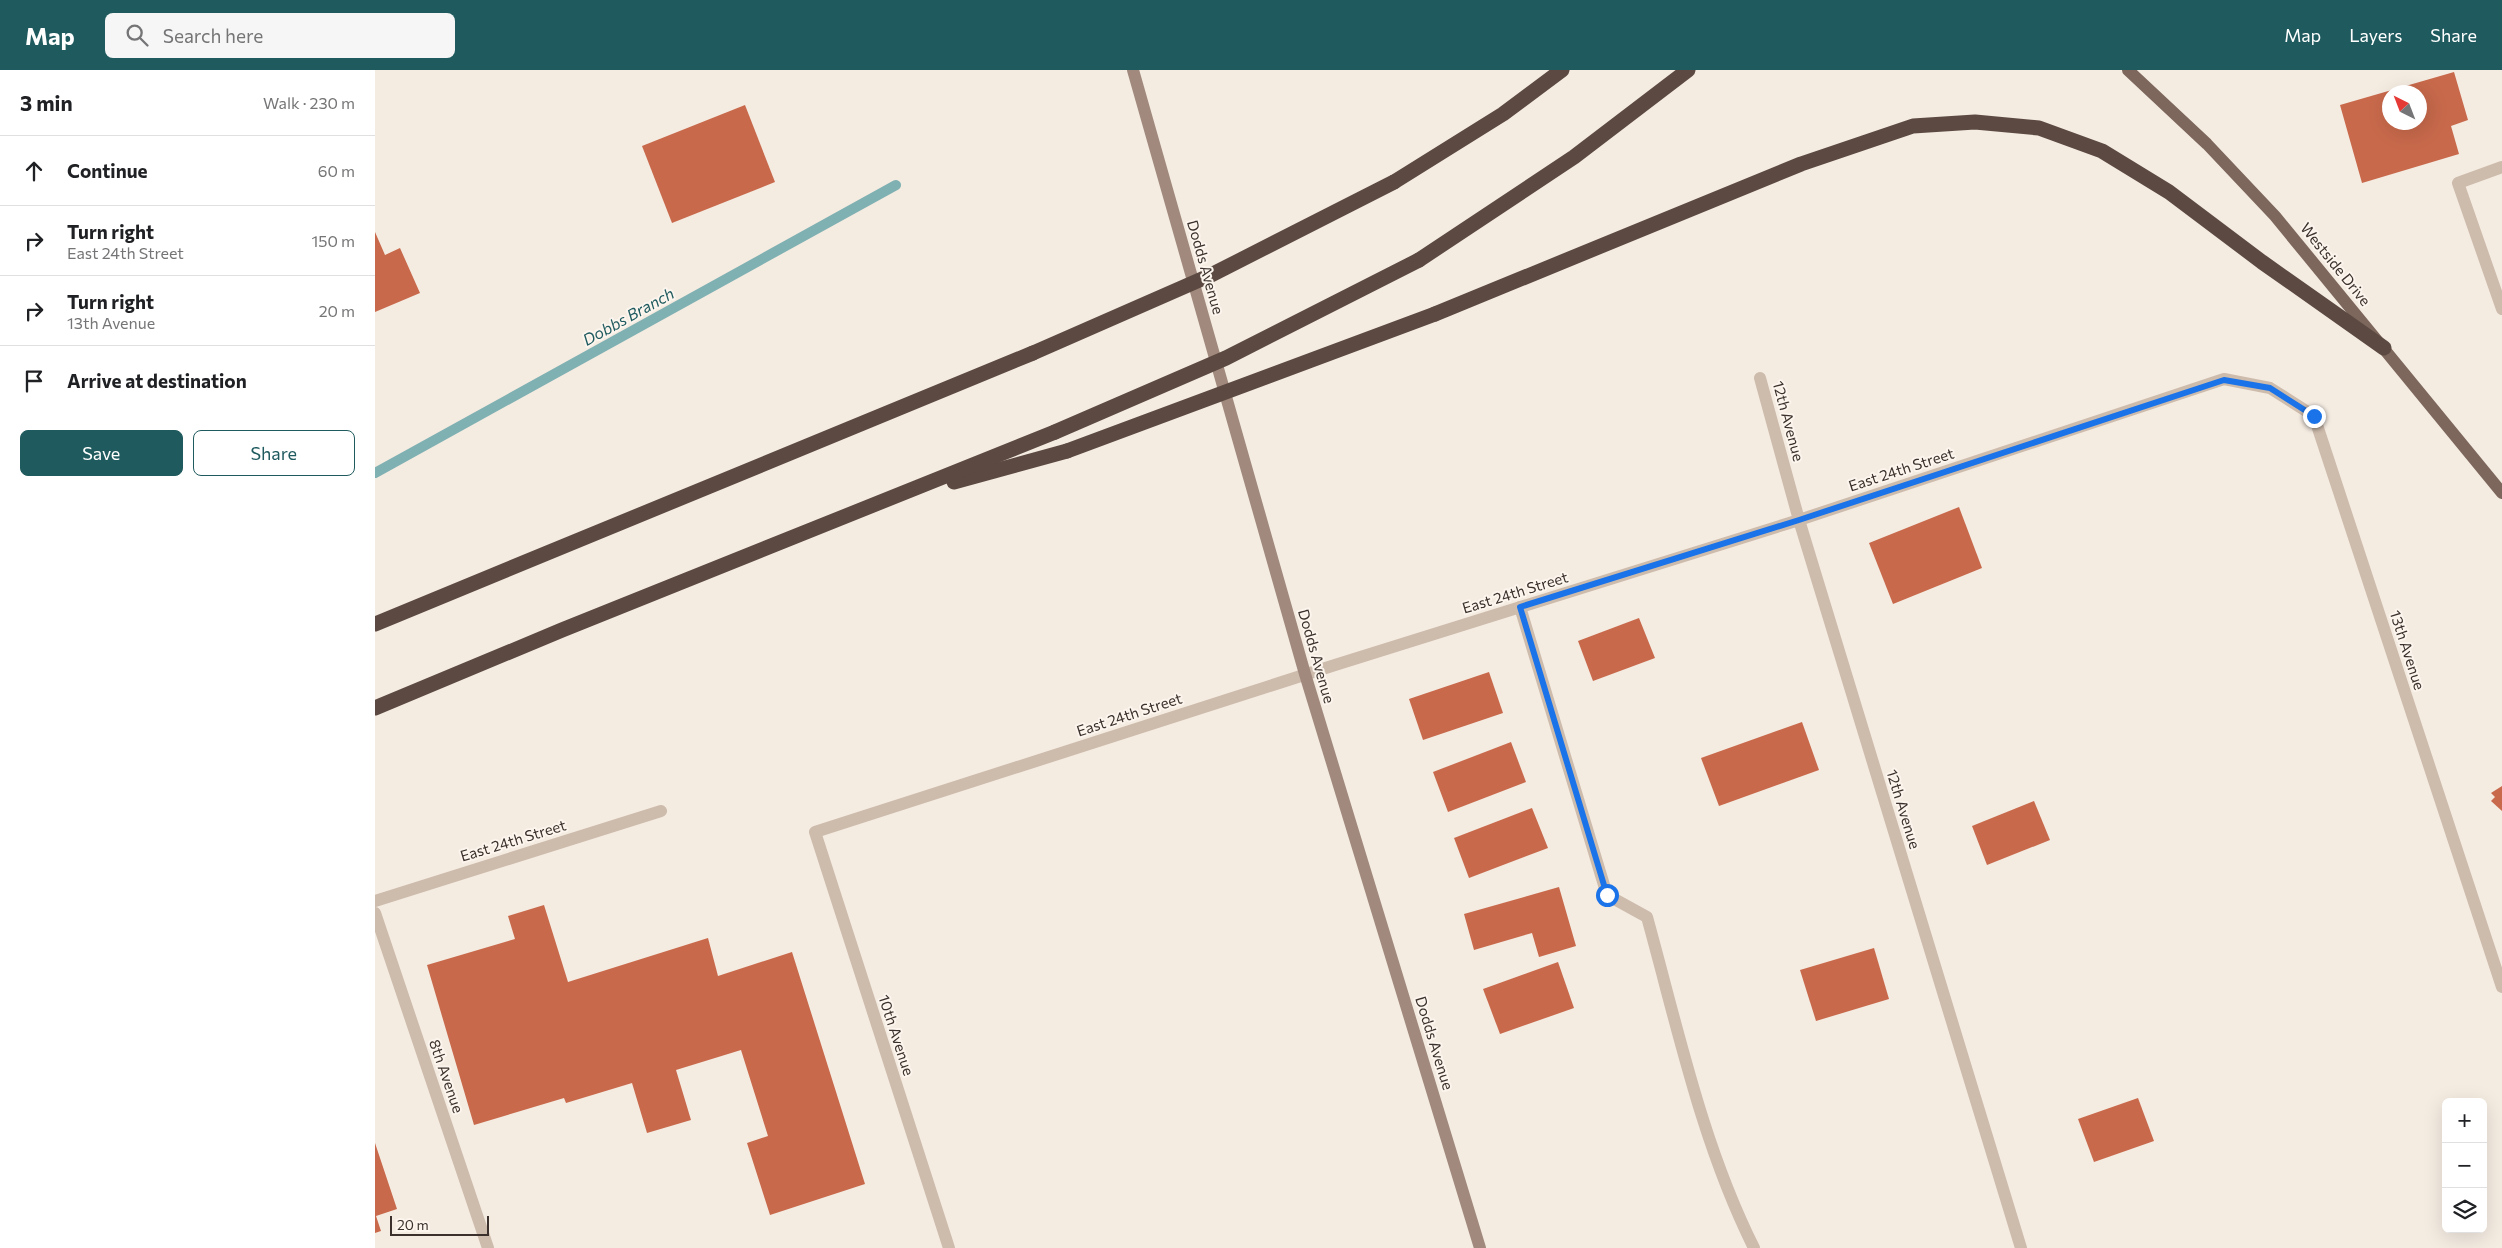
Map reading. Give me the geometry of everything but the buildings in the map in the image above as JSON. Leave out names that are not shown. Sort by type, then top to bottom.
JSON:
[{"type":"highway","points":[[375,624],[1033,353],[1211,275],[1394,182],[1503,114],[1562,70]]},
{"type":"highway","points":[[375,708],[562,630],[1055,432],[1226,358],[1419,260],[1574,158],[1685,73]]},
{"type":"highway","points":[[889,499],[1067,452],[1435,314],[1801,164],[1913,126],[1975,122],[2039,128],[2102,150],[2169,192],[2262,262],[2384,348]]},
{"type":"main road","name":"Westside Drive","points":[[2128,70],[2207,144],[2275,216],[2502,493]]},
{"type":"street","name":"Dodds Avenue","points":[[1133,70],[1305,674],[1480,1248]]},
{"type":"street","points":[[2502,167],[2458,183],[2502,309]]},
{"type":"street","name":"12th Avenue","points":[[1760,378],[1799,520],[2021,1248]]},
{"type":"street","name":"East 24th Street","points":[[815,832],[1305,674],[1799,520],[2224,380]]},
{"type":"street","name":"13th Avenue","points":[[2224,380],[2270,388],[2314,416],[2502,987]]},
{"type":"street","points":[[1520,607],[1607,895],[1647,917],[1707,1132],[1733,1205],[1754,1248]]},
{"type":"street","name":"East 24th Street","points":[[375,901],[661,811]]},
{"type":"street","name":"10th Avenue","points":[[815,832],[949,1248]]},
{"type":"street","name":"8th Avenue","points":[[375,914],[488,1248]]},
{"type":"waterway","name":"Dobbs Branch","points":[[375,473],[896,185]]},
{"type":"route","points":[[1607,895],[1520,607],[1799,520],[2224,380],[2270,388],[2314,416]]}]
